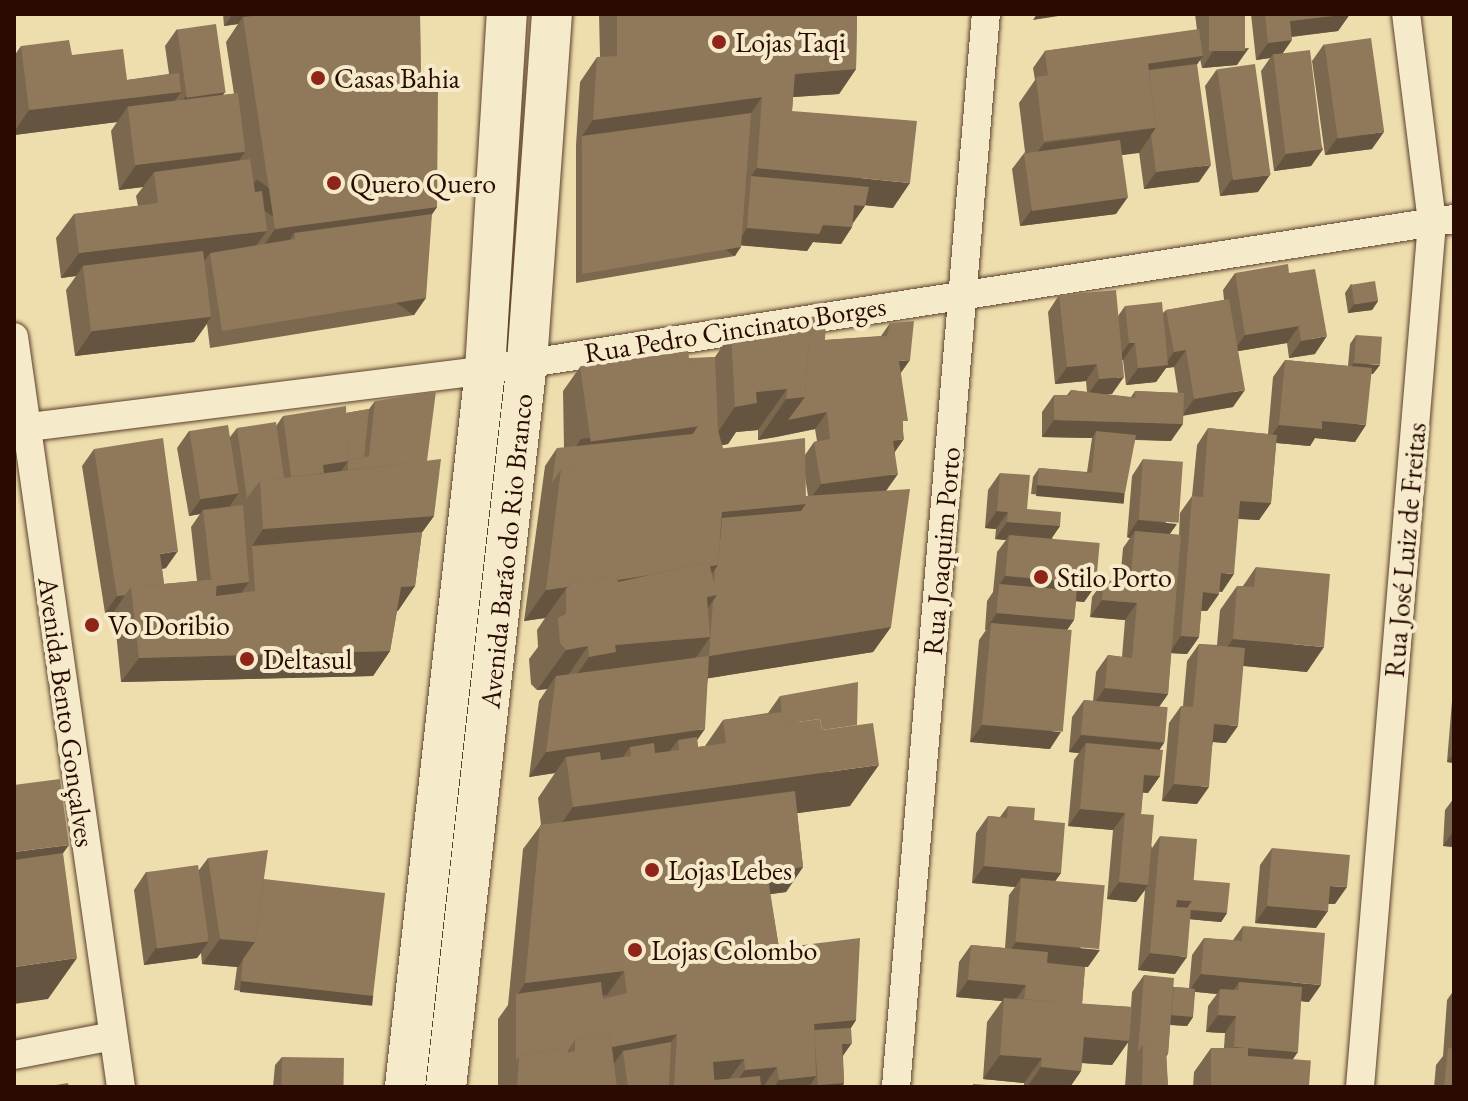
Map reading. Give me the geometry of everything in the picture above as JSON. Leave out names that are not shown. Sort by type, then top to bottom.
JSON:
[{"type":"main road","name":"Avenida Barão do Rio Branco","points":[[405,1087],[485,370],[507,14]]},
{"type":"main road","name":"Avenida Barão do Rio Branco","points":[[446,1087],[527,362],[552,14]]},
{"type":"street","name":"Rua Joaquim Porto","points":[[896,1087],[986,14]]},
{"type":"street","name":"Rua José Luiz de Freitas","points":[[1360,1087],[1443,221],[1406,14]]},
{"type":"street","name":"Rua Pedro Cincinato Borges","points":[[20,428],[485,370],[963,291],[1443,221]]},
{"type":"street","name":"Avenida Bento Gonçalves","points":[[14,337],[20,428],[121,1087]]},
{"type":"street","points":[[14,1055],[113,1036]]},
{"type":"building","points":[[271,14],[420,14],[421,90],[438,89],[437,207],[275,229],[243,17]]},
{"type":"building","points":[[617,14],[857,14],[856,69],[795,74],[792,111],[917,121],[910,183],[757,168],[762,97],[593,120],[597,57],[617,56]]},
{"type":"building","points":[[1209,14],[1245,14],[1245,51],[1209,51]]},
{"type":"building","points":[[1265,14],[1350,14],[1290,21],[1292,40],[1268,43]]},
{"type":"building","points":[[216,24],[226,92],[187,98],[177,29]]},
{"type":"building","points":[[1199,29],[1203,56],[1048,77],[1045,51]]},
{"type":"building","points":[[1371,38],[1384,132],[1338,139],[1324,45]]},
{"type":"building","points":[[69,40],[72,55],[123,49],[127,80],[179,73],[181,92],[29,110],[21,46]]},
{"type":"building","points":[[1310,50],[1322,149],[1285,154],[1273,55]]},
{"type":"building","points":[[1148,63],[1156,128],[1044,141],[1036,77]]},
{"type":"building","points":[[1197,64],[1211,165],[1156,172],[1151,135],[1156,128],[1149,70]]},
{"type":"building","points":[[1255,64],[1271,175],[1233,180],[1217,69]]},
{"type":"building","points":[[238,93],[245,152],[135,165],[128,107]]},
{"type":"building","points":[[751,113],[741,247],[582,274],[582,136]]},
{"type":"building","points":[[1120,140],[1128,197],[1032,211],[1024,153]]},
{"type":"building","points":[[250,159],[255,192],[262,191],[267,231],[79,253],[74,214],[158,203],[154,172]]},
{"type":"building","points":[[751,176],[869,187],[865,206],[854,205],[852,227],[823,225],[819,234],[747,228]]},
{"type":"building","points":[[432,214],[426,298],[222,331],[210,253],[295,239],[294,233]]},
{"type":"building","points":[[203,251],[211,317],[91,331],[83,266]]},
{"type":"building","points":[[1288,264],[1289,273],[1315,269],[1327,336],[1301,341],[1299,326],[1245,335],[1235,273]]},
{"type":"building","points":[[1375,281],[1378,301],[1354,305],[1351,285]]},
{"type":"building","points":[[1116,290],[1124,377],[1099,379],[1097,364],[1067,367],[1059,295]]},
{"type":"building","points":[[1229,299],[1245,390],[1194,399],[1186,350],[1174,352],[1166,310]]},
{"type":"building","points":[[1162,302],[1168,365],[1138,368],[1135,343],[1129,343],[1125,306]]},
{"type":"building","points":[[826,315],[825,340],[887,336],[890,323],[914,321],[910,360],[899,361],[908,421],[902,421],[904,439],[893,441],[898,474],[821,484],[814,442],[830,439],[827,412],[788,420],[805,397],[810,323],[795,324],[795,319]]},
{"type":"building","points":[[810,323],[805,397],[786,399],[787,389],[756,392],[757,403],[735,407],[731,333],[747,326]]},
{"type":"building","points":[[1356,335],[1382,337],[1380,365],[1354,363]]},
{"type":"building","points":[[688,351],[699,426],[591,441],[580,366]]},
{"type":"building","points":[[715,357],[718,430],[723,449],[561,469],[552,483],[557,448],[693,434],[698,426],[689,358]]},
{"type":"building","points":[[1285,360],[1372,368],[1366,425],[1322,421],[1322,429],[1279,425]]},
{"type":"building","points":[[1071,390],[1135,398],[1135,391],[1184,393],[1183,424],[1054,420],[1054,395],[1070,395]]},
{"type":"building","points":[[436,391],[427,461],[348,470],[348,461],[369,456],[375,401]]},
{"type":"building","points":[[346,406],[348,461],[323,465],[324,473],[291,477],[283,416]]},
{"type":"building","points":[[369,409],[364,457],[348,461],[346,413]]},
{"type":"building","points":[[276,422],[284,478],[260,481],[247,498],[237,428]]},
{"type":"building","points":[[228,425],[239,493],[200,499],[189,431]]},
{"type":"building","points":[[1208,428],[1277,435],[1271,503],[1240,501],[1234,574],[1221,573],[1219,594],[1203,592],[1199,637],[1181,636],[1192,496],[1203,497]]},
{"type":"building","points":[[1096,431],[1136,435],[1125,493],[1037,485],[1039,468],[1092,473]]},
{"type":"building","points":[[163,438],[178,551],[160,554],[164,584],[131,587],[125,595],[117,596],[94,449]]},
{"type":"building","points":[[805,438],[806,504],[722,512],[718,565],[710,566],[709,562],[618,580],[617,575],[572,582],[567,587],[546,590],[561,469]]},
{"type":"building","points":[[441,459],[434,516],[263,529],[260,481]]},
{"type":"building","points":[[1143,459],[1183,462],[1179,523],[1139,520]]},
{"type":"building","points":[[1000,473],[1030,475],[1027,509],[1061,512],[1060,526],[1007,522],[1008,512],[997,511]]},
{"type":"building","points":[[910,489],[891,627],[709,656],[722,518],[801,511],[806,504],[805,496]]},
{"type":"building","points":[[243,505],[249,582],[216,586],[217,579],[211,579],[203,510]]},
{"type":"building","points":[[1135,531],[1181,535],[1168,694],[1105,688],[1108,655],[1132,658],[1137,603],[1102,600],[1104,580],[1130,583]]},
{"type":"building","points":[[422,532],[415,586],[401,587],[390,651],[139,658],[131,587],[217,579],[216,596],[255,591],[252,546]]},
{"type":"building","points":[[1009,535],[1100,543],[1096,584],[1005,576]]},
{"type":"building","points":[[709,562],[717,595],[707,597],[710,637],[615,645],[616,652],[589,657],[588,646],[566,650],[560,643],[558,618],[566,614],[566,589],[572,582],[617,575],[618,582]]},
{"type":"building","points":[[1256,567],[1330,574],[1324,647],[1233,639],[1237,586],[1254,587]]},
{"type":"building","points":[[999,584],[1077,591],[1074,620],[996,613]]},
{"type":"building","points":[[991,623],[1072,630],[1063,732],[982,725]]},
{"type":"building","points":[[1199,644],[1245,648],[1238,726],[1214,724],[1209,787],[1174,784],[1181,706],[1193,707]]},
{"type":"building","points":[[709,656],[705,729],[546,752],[556,676]]},
{"type":"building","points":[[858,682],[857,725],[822,730],[820,719],[783,724],[780,696]]},
{"type":"building","points":[[1084,700],[1168,707],[1165,742],[1081,735]]},
{"type":"building","points":[[782,712],[783,724],[820,719],[822,730],[873,723],[879,765],[573,807],[566,757],[600,752],[601,760],[631,756],[630,747],[654,743],[655,753],[679,750],[678,740],[697,737],[698,747],[726,743],[723,720]]},
{"type":"building","points":[[1086,743],[1163,750],[1160,776],[1144,775],[1141,814],[1154,815],[1148,885],[1119,882],[1125,813],[1080,809]]},
{"type":"building","points":[[60,779],[69,845],[14,852],[14,785]]},
{"type":"building","points":[[795,791],[803,867],[767,872],[779,948],[860,938],[856,1020],[814,1024],[816,1076],[779,1080],[777,1067],[745,1070],[744,1059],[713,1062],[715,1087],[674,1087],[677,1034],[612,1047],[610,1033],[575,1040],[568,1050],[568,1047],[519,1056],[516,1061],[516,994],[601,982],[603,999],[627,993],[624,971],[525,983],[540,825]]},
{"type":"building","points":[[1008,806],[1035,808],[1034,820],[1065,823],[1061,873],[984,866],[988,816],[1007,818]]},
{"type":"building","points":[[1160,836],[1197,839],[1192,901],[1177,900],[1176,907],[1191,908],[1187,957],[1150,953]]},
{"type":"building","points":[[1272,848],[1350,855],[1347,887],[1330,886],[1328,911],[1267,906]]},
{"type":"building","points":[[268,850],[255,942],[220,939],[208,858]]},
{"type":"building","points":[[63,853],[77,958],[14,967],[14,860]]},
{"type":"building","points":[[198,865],[209,941],[157,948],[147,872]]},
{"type":"building","points":[[1021,878],[1105,885],[1099,949],[1015,942]]},
{"type":"building","points":[[264,879],[385,893],[373,996],[241,981],[243,959],[255,942]]},
{"type":"building","points":[[1193,880],[1230,883],[1227,913],[1187,908],[1192,901]]},
{"type":"building","points":[[1243,926],[1325,933],[1321,985],[1201,974],[1204,938],[1242,941]]},
{"type":"building","points":[[971,945],[1048,952],[1047,963],[1085,967],[1082,1004],[1024,999],[1026,985],[968,980]]},
{"type":"building","points":[[1144,975],[1174,978],[1168,1054],[1166,1047],[1143,1044],[1138,1052]]},
{"type":"building","points":[[1239,982],[1302,987],[1298,1052],[1234,1047],[1236,1016],[1218,1015],[1220,989],[1238,990]]},
{"type":"building","points":[[1174,987],[1195,989],[1192,1017],[1172,1015]]},
{"type":"building","points":[[1004,998],[1132,1007],[1129,1041],[1084,1037],[1081,1071],[1041,1067],[1042,1058],[1000,1055]]},
{"type":"building","points":[[851,1028],[852,1043],[842,1044],[844,1083],[818,1085],[814,1030]]},
{"type":"building","points":[[610,1033],[617,1087],[517,1087],[519,1056],[568,1047],[568,1053],[575,1051],[575,1040]]},
{"type":"building","points":[[671,1042],[669,1087],[628,1087],[623,1051]]},
{"type":"building","points":[[1143,1044],[1166,1047],[1168,1087],[1142,1087]]},
{"type":"building","points":[[1211,1048],[1248,1048],[1248,1087],[1211,1087]]},
{"type":"building","points":[[1448,1048],[1454,1049],[1454,1087],[1444,1087]]},
{"type":"building","points":[[1248,1056],[1311,1060],[1309,1087],[1246,1087]]},
{"type":"building","points":[[282,1057],[344,1058],[343,1087],[281,1087]]},
{"type":"building","points":[[760,1076],[761,1087],[715,1087],[714,1080]]},
{"type":"building","points":[[68,1083],[69,1087],[44,1087]]},
{"type":"building","points":[[973,1084],[1019,1087],[973,1087]]},
{"type":"place","name":"Lojas Taqi","points":[[719,42]]},
{"type":"place","name":"Casas Bahia","points":[[318,78]]},
{"type":"place","name":"Quero Quero","points":[[334,183]]},
{"type":"place","name":"Stilo Porto","points":[[1041,577]]},
{"type":"place","name":"Vo Doribio","points":[[92,625]]},
{"type":"place","name":"Deltasul","points":[[247,659]]},
{"type":"place","name":"Lojas Lebes","points":[[652,870]]},
{"type":"place","name":"Lojas Colombo","points":[[635,950]]}]
